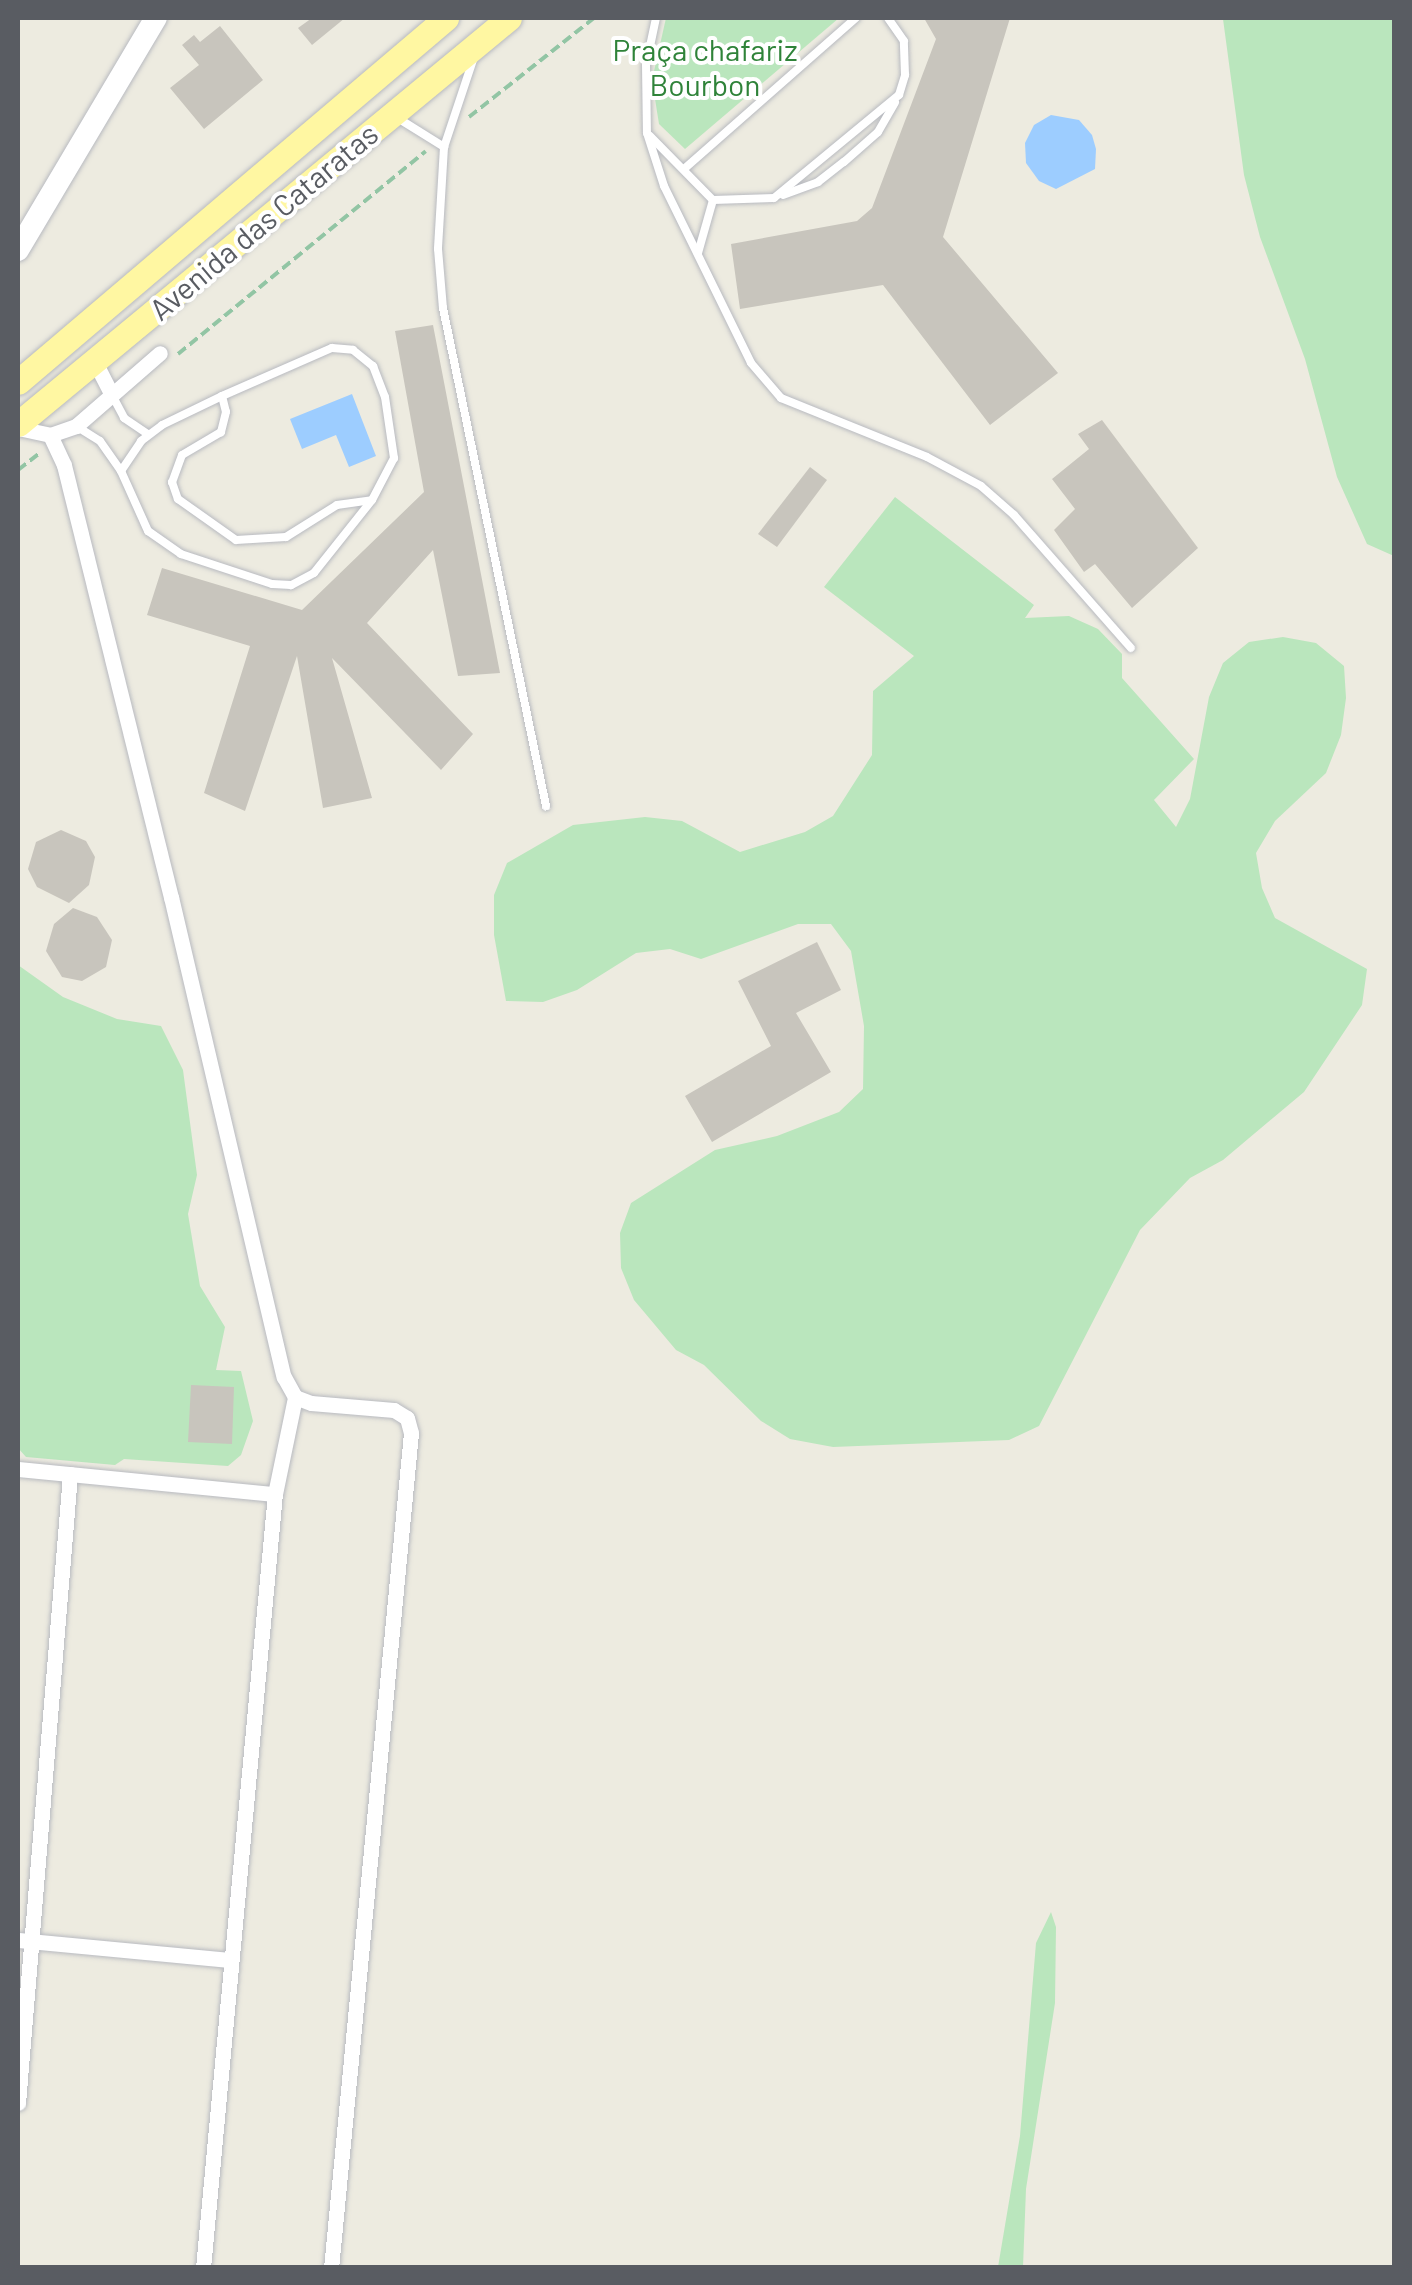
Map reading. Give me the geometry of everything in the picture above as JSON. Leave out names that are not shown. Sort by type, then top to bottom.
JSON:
[{"type":"main road","name":"Avenida das Cataratas","points":[[18,382],[446,18]]},
{"type":"main road","name":"Avenida das Cataratas","points":[[18,426],[509,18]]},
{"type":"street","points":[[18,250],[156,18]]},
{"type":"street","points":[[18,426],[50,435],[76,426],[166,357]]},
{"type":"street","points":[[94,362],[112,395]]},
{"type":"street","points":[[50,435],[58,452],[171,897],[278,1354],[295,1397],[275,1494],[204,2268]]},
{"type":"street","points":[[295,1397],[311,1403],[394,1410],[407,1418],[411,1433],[331,2268]]},
{"type":"street","points":[[18,1469],[275,1494]]},
{"type":"street","points":[[18,2103],[25,1941],[70,1474]]},
{"type":"street","points":[[25,1941],[230,1960]]},
{"type":"lane","points":[[656,18],[646,65],[647,132],[664,186],[752,362],[781,398],[927,458],[982,486],[1014,515],[1130,648]]},
{"type":"lane","points":[[684,169],[856,18]]},
{"type":"lane","points":[[647,132],[713,200],[774,198],[818,182],[878,132],[900,95],[905,75],[904,41],[888,18]]},
{"type":"lane","points":[[479,41],[449,133],[440,145],[438,249],[443,308],[546,806]]},
{"type":"lane","points":[[774,198],[900,95]]},
{"type":"lane","points":[[392,114],[440,145]]},
{"type":"lane","points":[[698,254],[713,200]]},
{"type":"lane","points":[[76,426],[100,441],[121,470],[140,522],[168,548],[272,584],[290,584],[314,573],[372,500],[392,467],[394,449],[373,366],[361,354],[332,348],[222,396],[148,434],[121,470]]},
{"type":"lane","points":[[112,395],[124,418],[148,434]]},
{"type":"lane","points":[[222,396],[226,412],[221,432],[182,454],[172,482],[178,499],[236,540],[286,537],[336,505],[372,500]]},
{"type":"path","points":[[449,133],[594,18]]},
{"type":"path","points":[[166,357],[440,145]]},
{"type":"path","points":[[18,470],[39,452],[58,452]]},
{"type":"green space","name":"Praça chafariz Bourbon","points":[[666,18],[839,18],[685,149],[659,124],[652,80]]},
{"type":"green space","points":[[1394,18],[1394,556],[1367,544],[1337,477],[1305,359],[1260,237],[1244,175],[1223,19]]},
{"type":"green space","points":[[895,497],[1034,605],[1025,618],[1069,616],[1098,629],[1122,654],[1122,678],[1194,759],[1154,800],[1176,827],[1190,799],[1209,697],[1223,663],[1249,642],[1283,637],[1316,643],[1344,666],[1346,698],[1341,735],[1326,773],[1275,821],[1256,853],[1262,888],[1275,918],[1367,969],[1362,1005],[1304,1092],[1223,1160],[1190,1178],[1140,1230],[1039,1426],[1009,1440],[833,1447],[790,1439],[761,1421],[704,1365],[676,1350],[634,1300],[621,1268],[620,1233],[631,1203],[715,1150],[777,1136],[839,1112],[863,1089],[864,1026],[851,951],[831,924],[798,924],[701,959],[670,949],[636,953],[577,990],[543,1002],[506,1001],[494,935],[494,895],[507,863],[573,825],[645,817],[682,821],[740,852],[805,832],[833,816],[872,755],[873,691],[914,656],[824,587]]},
{"type":"green space","points":[[18,965],[63,997],[117,1019],[161,1026],[183,1070],[197,1175],[188,1214],[200,1286],[225,1327],[216,1370],[241,1371],[253,1421],[241,1455],[228,1466],[124,1459],[115,1465],[26,1457],[18,1448]]},
{"type":"green space","points":[[1051,1912],[1056,1927],[1055,2003],[1026,2189],[1023,2267],[998,2267],[1020,2136],[1036,1943]]},
{"type":"water","points":[[1051,115],[1079,120],[1092,135],[1096,149],[1095,169],[1056,189],[1039,181],[1026,163],[1025,143],[1034,125]]},
{"type":"water","points":[[352,394],[376,456],[349,467],[336,435],[302,449],[290,419]]},
{"type":"building","points":[[312,18],[345,18],[312,45],[298,28]]},
{"type":"building","points":[[924,18],[1010,18],[943,237],[1058,373],[990,425],[883,285],[740,309],[731,244],[857,221],[872,208],[936,39]]},
{"type":"building","points":[[220,26],[263,80],[204,129],[170,88],[199,65],[182,45],[194,35],[200,42]]},
{"type":"building","points":[[433,325],[500,673],[458,676],[433,550],[367,623],[473,734],[441,770],[332,658],[372,798],[323,808],[297,656],[245,811],[204,793],[250,646],[147,615],[162,568],[302,610],[424,492],[395,331]]},
{"type":"building","points":[[1102,420],[1198,548],[1132,608],[1095,564],[1084,572],[1054,530],[1075,509],[1052,479],[1089,449],[1078,434]]},
{"type":"building","points":[[810,467],[827,480],[777,547],[758,534]]},
{"type":"building","points":[[61,830],[86,841],[95,857],[89,885],[69,903],[37,887],[28,869],[36,842]]},
{"type":"building","points":[[73,908],[97,917],[112,940],[106,967],[82,981],[62,977],[46,951],[54,924]]},
{"type":"building","points":[[817,942],[841,990],[796,1013],[831,1072],[712,1142],[685,1096],[771,1046],[738,981]]},
{"type":"building","points":[[191,1385],[234,1387],[232,1444],[188,1442]]}]
